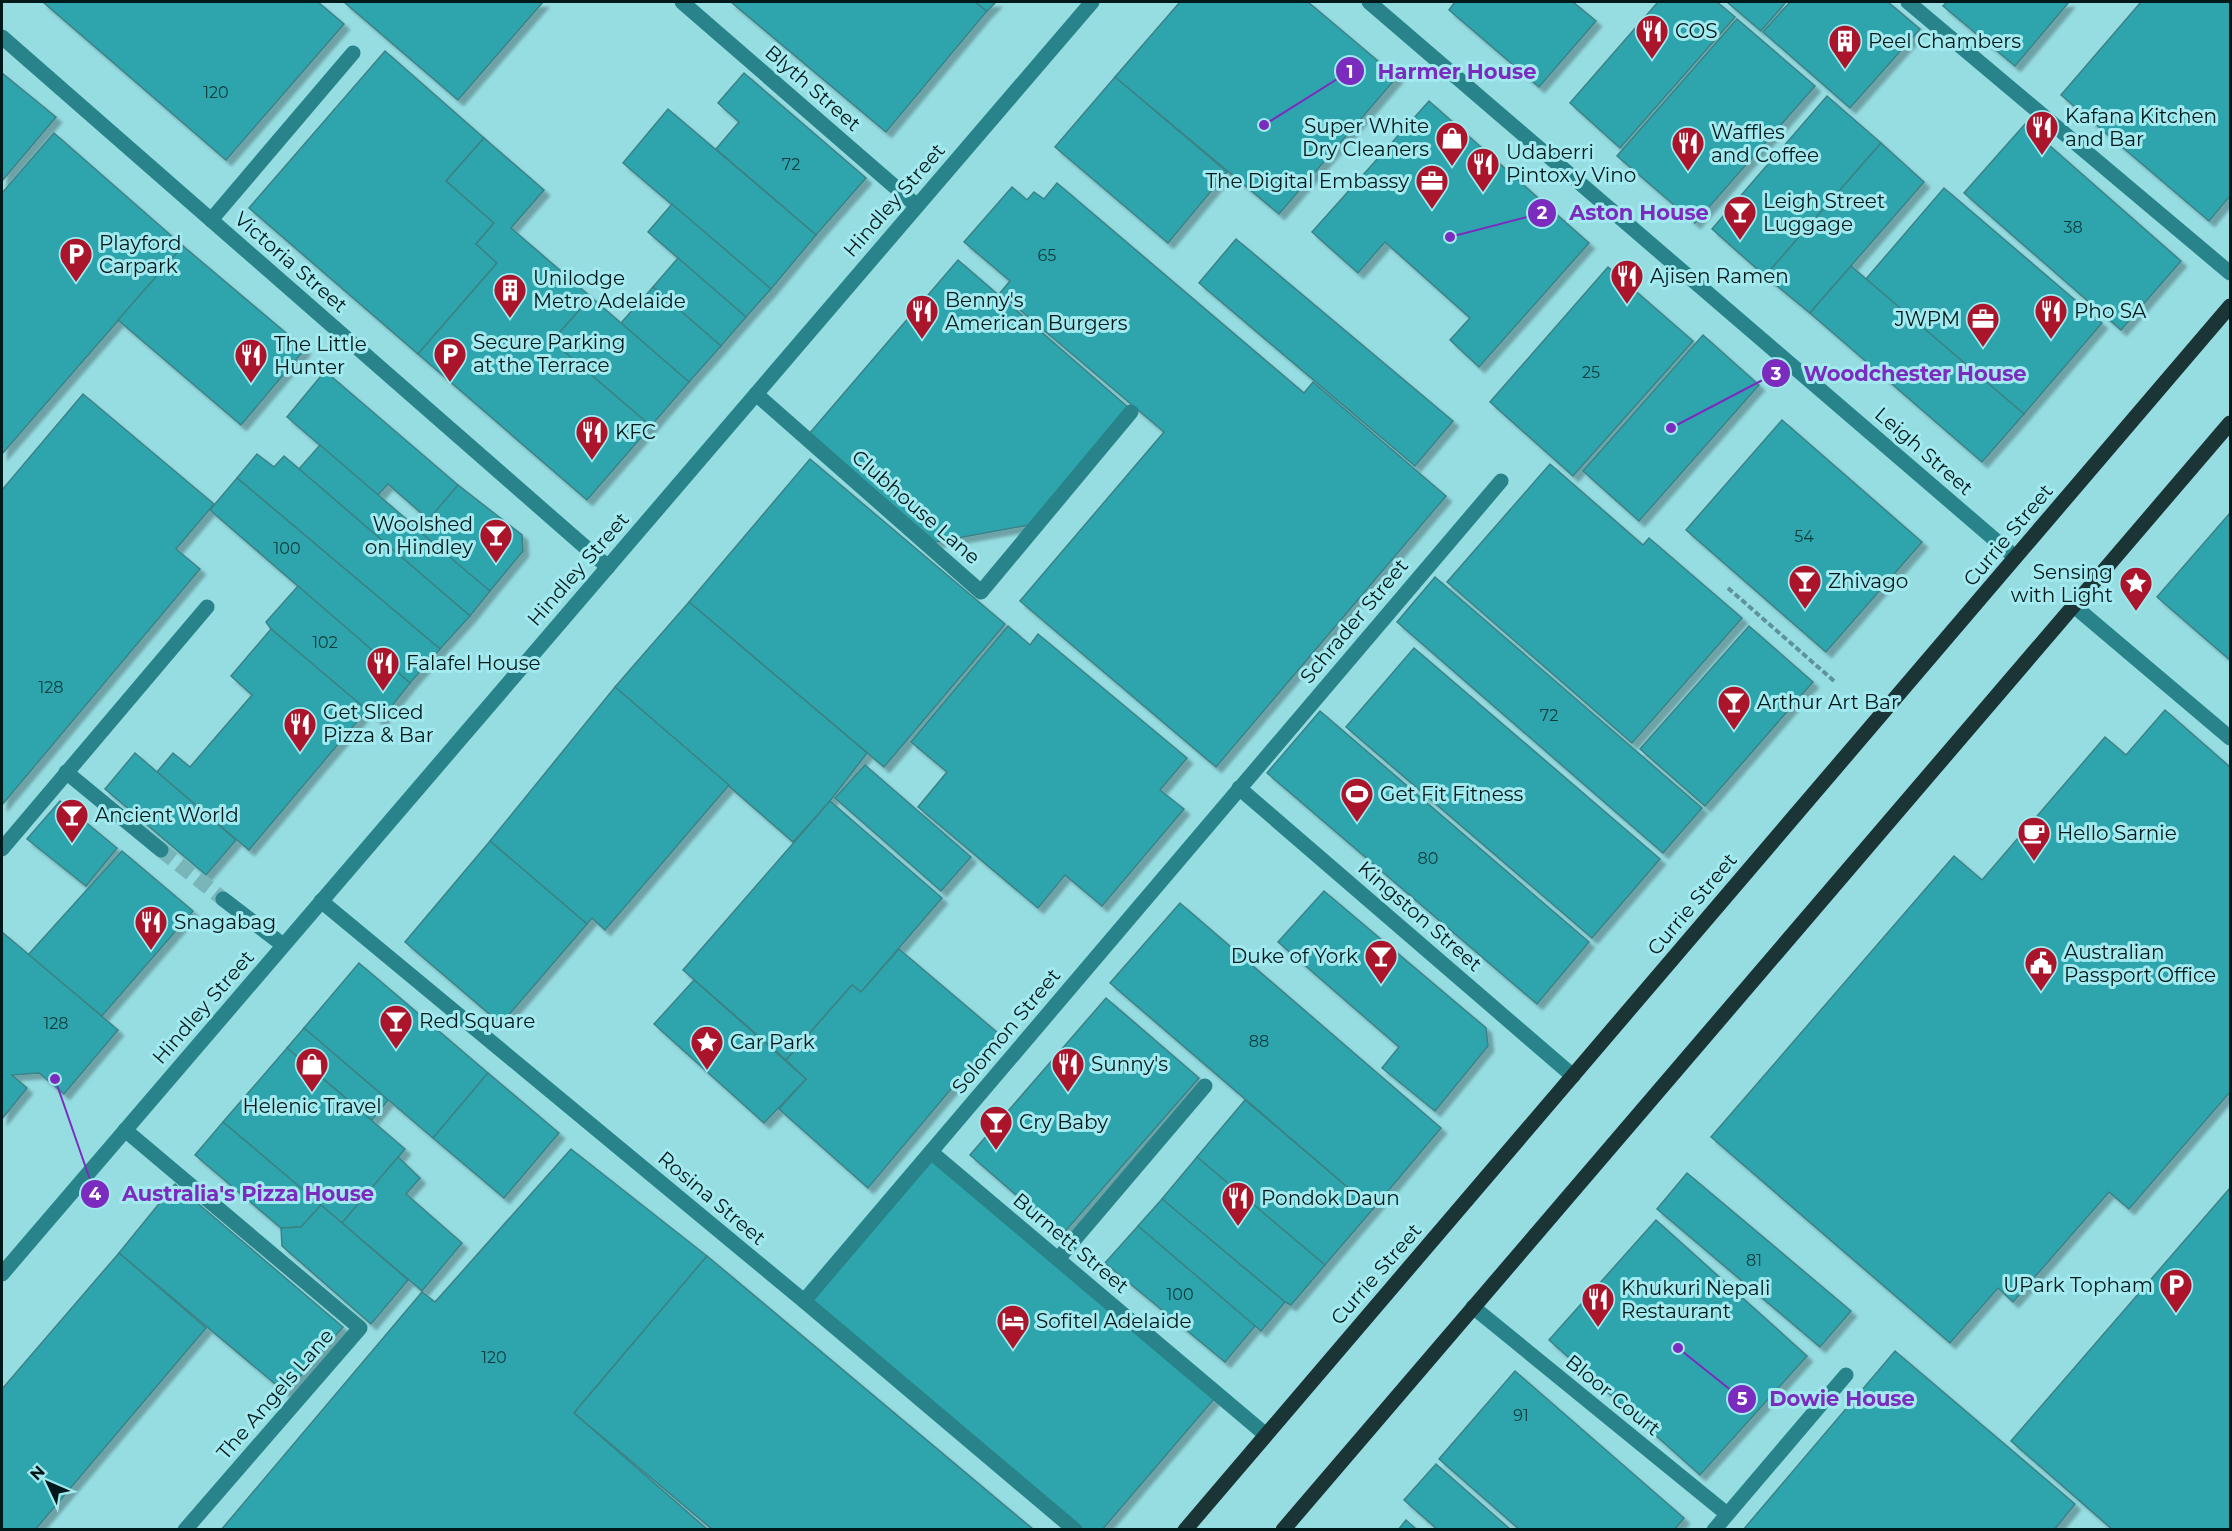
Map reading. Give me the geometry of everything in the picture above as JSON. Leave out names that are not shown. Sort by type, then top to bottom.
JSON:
[{"type":"main road","name":"Currie Street","points":[[1185,1530],[2230,306]]},
{"type":"main road","points":[[1283,1530],[2230,423]]},
{"type":"street","name":"Blyth Street","points":[[682,2],[917,206]]},
{"type":"street","name":"Hindley Street","points":[[2,1274],[1092,2]]},
{"type":"street","name":"Leigh Street","points":[[1369,2],[2015,557]]},
{"type":"street","points":[[1908,2],[2230,273]]},
{"type":"street","name":"Victoria Street","points":[[2,38],[608,567]]},
{"type":"street","points":[[212,220],[353,53]]},
{"type":"street","name":"Clubhouse Lane","points":[[756,394],[981,591],[1131,412]]},
{"type":"street","name":"Schrader Street","points":[[1239,788],[1500,481]]},
{"type":"street","points":[[2074,606],[2230,738]]},
{"type":"street","points":[[2,849],[207,607]]},
{"type":"street","points":[[66,772],[161,850]]},
{"type":"street","name":"Kingston Street","points":[[1239,788],[1573,1076]]},
{"type":"street","name":"Solomon Street","points":[[804,1301],[1239,788]]},
{"type":"street","points":[[223,899],[283,945]]},
{"type":"street","name":"Rosina Street","points":[[321,901],[804,1301],[1075,1530]]},
{"type":"street","points":[[1058,1259],[1205,1086]]},
{"type":"street","name":"The Angels Lane","points":[[125,1130],[360,1328],[185,1530]]},
{"type":"street","name":"Burnett Street","points":[[931,1152],[1266,1435]]},
{"type":"street","name":"Bloor Court","points":[[1473,1307],[1727,1514]]},
{"type":"street","points":[[1714,1530],[1846,1375]]},
{"type":"path","points":[[1728,588],[1834,681]]},
{"type":"building","points":[[43,2],[318,2],[344,24],[226,160]]},
{"type":"building","points":[[344,2],[543,2],[458,100]]},
{"type":"building","points":[[731,2],[975,2],[987,11],[886,132]]},
{"type":"building","points":[[975,2],[996,2],[987,11]]},
{"type":"building","points":[[1180,2],[1308,2],[1397,77],[1279,214],[1115,77]]},
{"type":"building","points":[[1455,2],[1573,2],[1596,21],[1539,87],[1449,10]]},
{"type":"building","name":"COS","points":[[1658,2],[1717,2],[1735,17],[1620,148],[1570,103]]},
{"type":"building","points":[[1727,2],[1786,2],[1761,31]]},
{"type":"building","name":"Peel Chambers","points":[[1790,2],[1888,2],[1920,29],[1850,108],[1763,32]]},
{"type":"building","points":[[1947,2],[2069,2],[2015,66],[1943,6]]},
{"type":"building","points":[[2141,2],[2230,2],[2230,196],[2209,221],[2061,95]]},
{"type":"building","points":[[1737,19],[1815,86],[1695,223],[1617,156]]},
{"type":"building","points":[[385,51],[484,138],[446,181],[494,223],[476,244],[497,263],[418,354],[249,208]]},
{"type":"building","points":[[2,73],[56,117],[2,181]]},
{"type":"building","points":[[744,73],[866,178],[816,235],[716,149],[739,122],[718,103]]},
{"type":"building","points":[[1115,77],[1227,172],[1168,243],[1055,147]]},
{"type":"building","points":[[1827,96],[1881,143],[1765,276],[1712,229]]},
{"type":"building","points":[[1429,101],[1589,243],[1479,367],[1450,340],[1470,318],[1385,242],[1358,273],[1312,232]]},
{"type":"building","points":[[668,109],[816,235],[771,289],[623,163]]},
{"type":"building","points":[[2025,124],[2181,261],[2121,330],[1964,193]]},
{"type":"building","name":"Playford Carpark","points":[[54,133],[183,246],[2,454],[2,193]]},
{"type":"building","name":"Unilodge Metro Adelaide","points":[[484,138],[544,190],[511,228],[591,297],[552,341],[651,426],[587,500],[418,354],[497,263],[476,244],[494,223],[446,181]]},
{"type":"building","points":[[1881,143],[1924,182],[1810,313],[1765,276]]},
{"type":"building","points":[[1057,183],[1304,393],[1313,382],[1446,496],[1216,767],[1020,601],[1164,432],[1000,293],[1010,281],[964,242],[1012,187],[1027,200],[1034,192],[1044,199]]},
{"type":"building","points":[[1944,188],[2102,323],[2024,414],[1866,279]]},
{"type":"building","points":[[672,204],[771,289],[746,317],[648,232]]},
{"type":"building","points":[[1236,239],[1453,421],[1415,466],[1199,283]]},
{"type":"building","points":[[183,246],[305,349],[241,425],[118,320]]},
{"type":"building","points":[[678,258],[746,317],[721,346],[653,287]]},
{"type":"building","points":[[958,260],[1129,408],[1029,525],[936,542],[809,434]]},
{"type":"building","points":[[1851,266],[2024,414],[1982,462],[1810,313]]},
{"type":"building","points":[[1608,267],[1693,341],[1573,476],[1490,402]]},
{"type":"building","points":[[653,287],[721,346],[689,382],[621,323]]},
{"type":"building","points":[[591,297],[689,382],[651,426],[552,341]]},
{"type":"building","points":[[1703,335],[1759,385],[1639,521],[1583,471]]},
{"type":"building","points":[[325,371],[458,485],[429,520],[388,484],[378,495],[287,417]]},
{"type":"building","points":[[83,394],[214,504],[176,549],[200,569],[2,805],[2,490]]},
{"type":"building","points":[[1782,420],[1922,542],[1826,652],[1686,530]]},
{"type":"building","points":[[320,445],[490,591],[470,616],[299,469]]},
{"type":"building","points":[[257,454],[274,467],[284,456],[470,616],[440,649],[237,478]]},
{"type":"building","points":[[810,459],[1005,624],[884,767],[689,602]]},
{"type":"building","points":[[1550,464],[1643,545],[1649,538],[1742,618],[1632,743],[1447,582]]},
{"type":"building","points":[[237,478],[440,649],[410,683],[210,510]]},
{"type":"building","points":[[458,485],[522,535],[523,551],[490,591],[419,531]]},
{"type":"building","points":[[2230,513],[2230,660],[2157,597]]},
{"type":"building","points":[[1435,577],[1702,808],[1663,853],[1397,622]]},
{"type":"building","points":[[298,586],[410,683],[380,721],[271,629],[266,622]]},
{"type":"building","points":[[689,602],[867,753],[830,801],[793,842],[615,687]]},
{"type":"building","points":[[1008,626],[1030,645],[1038,634],[1187,758],[1160,790],[1184,809],[1102,906],[1065,875],[1038,908],[918,807],[947,772],[911,742]]},
{"type":"building","points":[[1749,626],[1813,682],[1705,806],[1640,749]]},
{"type":"building","points":[[271,629],[367,710],[249,850],[157,772],[173,753],[190,767],[252,695],[231,676]]},
{"type":"building","points":[[1414,648],[1660,859],[1592,938],[1346,727]]},
{"type":"building","points":[[615,687],[729,785],[605,930],[592,918],[587,924],[490,841]]},
{"type":"building","points":[[2165,710],[2230,767],[2230,1092],[2129,1209],[2109,1192],[2013,1302],[1998,1288],[1950,1343],[1711,1137],[1954,856],[1982,880],[2105,737],[2126,755]]},
{"type":"building","points":[[1320,711],[1589,942],[1537,1004],[1267,773]]},
{"type":"building","points":[[135,753],[236,840],[206,875],[105,789]]},
{"type":"building","points":[[865,765],[971,857],[941,891],[835,798]]},
{"type":"building","name":"Ancient World","points":[[60,801],[117,848],[86,886],[27,839]]},
{"type":"building","points":[[830,801],[942,898],[861,992],[852,985],[786,1060],[683,970]]},
{"type":"building","points":[[490,841],[587,924],[501,1024],[405,942]]},
{"type":"building","points":[[122,851],[193,911],[102,1016],[28,955]]},
{"type":"building","name":"Duke of York","points":[[1324,891],[1486,1028],[1488,1046],[1435,1111],[1382,1068],[1399,1047],[1278,942]]},
{"type":"building","points":[[1180,903],[1441,1128],[1373,1209],[1110,983]]},
{"type":"building","points":[[2,932],[118,1030],[64,1094],[39,1073],[12,1075],[27,1088],[2,1119]]},
{"type":"building","points":[[899,949],[998,1033],[868,1188],[779,1109],[806,1079],[786,1060],[852,985],[861,992]]},
{"type":"building","name":"Red Square","points":[[359,963],[488,1073],[433,1138],[304,1028]]},
{"type":"building","points":[[694,980],[806,1079],[764,1123],[654,1024]]},
{"type":"building","points":[[1106,998],[1199,1078],[1062,1235],[970,1155]]},
{"type":"building","points":[[304,1028],[388,1100],[372,1120],[287,1048]]},
{"type":"building","points":[[287,1048],[405,1149],[342,1223],[223,1122]]},
{"type":"building","points":[[488,1073],[559,1133],[504,1198],[433,1138]]},
{"type":"building","points":[[1245,1100],[1373,1209],[1325,1265],[1197,1157]]},
{"type":"building","points":[[223,1122],[321,1205],[301,1227],[281,1228],[195,1155]]},
{"type":"building","points":[[571,1149],[707,1256],[574,1413],[708,1530],[221,1530],[422,1292],[435,1302]]},
{"type":"building","points":[[398,1157],[420,1178],[406,1194],[462,1243],[422,1291],[342,1223]]},
{"type":"building","points":[[1197,1157],[1325,1265],[1291,1305],[1162,1199]]},
{"type":"building","name":"Sofitel Adelaide","points":[[932,1161],[1214,1399],[1102,1530],[1084,1530],[812,1300]]},
{"type":"building","points":[[1687,1173],[1851,1311],[1820,1347],[1657,1209]]},
{"type":"building","points":[[175,1184],[343,1327],[286,1393],[119,1253]]},
{"type":"building","name":"UPark Topham","points":[[2230,1188],[2230,1530],[2113,1530],[2011,1441]]},
{"type":"building","points":[[1162,1199],[1285,1302],[1261,1331],[1138,1226]]},
{"type":"building","points":[[321,1205],[408,1280],[371,1324],[282,1246],[281,1228],[301,1227]]},
{"type":"building","points":[[1656,1220],[1807,1356],[1700,1475],[1549,1340]]},
{"type":"building","points":[[1138,1226],[1255,1326],[1225,1362],[1105,1263]]},
{"type":"building","points":[[119,1253],[206,1328],[35,1530],[2,1530],[2,1389]]},
{"type":"building","points":[[707,1256],[1034,1530],[713,1530],[574,1413]]},
{"type":"building","points":[[1895,1351],[2075,1504],[2054,1530],[1743,1530]]},
{"type":"building","points":[[1515,1371],[1684,1518],[1674,1530],[1520,1530],[1439,1459]]},
{"type":"building","points":[[1436,1464],[1511,1530],[1438,1530],[1404,1500]]},
{"type":"building","points":[[1406,1520],[1417,1530],[1398,1530]]},
{"type":"tunnel","points":[[161,850],[223,899]]},
{"type":"place","name":"COS","points":[[1652,60]]},
{"type":"place","name":"Peel Chambers","points":[[1845,70]]},
{"type":"place","name":"Harmer House","points":[[1264,125]]},
{"type":"place","name":"Kafana Kitchen and Bar","points":[[2042,156]]},
{"type":"place","name":"Super White Dry Cleaners","points":[[1452,167]]},
{"type":"place","name":"Waffles and Coffee","points":[[1688,172]]},
{"type":"place","name":"Udaberri Pintox y Vino","points":[[1483,193]]},
{"type":"place","name":"The Digital Embassy","points":[[1432,210]]},
{"type":"place","name":"Aston House","points":[[1450,237]]},
{"type":"place","name":"Leigh Street Luggage","points":[[1740,241]]},
{"type":"place","name":"Playford Carpark","points":[[76,283]]},
{"type":"place","name":"Ajisen Ramen","points":[[1627,305]]},
{"type":"place","name":"Unilodge Metro Adelaide","points":[[510,319]]},
{"type":"place","name":"Benny's American Burgers","points":[[922,340]]},
{"type":"place","name":"Pho SA","points":[[2051,340]]},
{"type":"place","name":"JWPM","points":[[1983,348]]},
{"type":"place","name":"Secure Parking at the Terrace","points":[[450,383]]},
{"type":"place","name":"The Little Hunter","points":[[251,384]]},
{"type":"place","name":"Woodchester House","points":[[1671,428]]},
{"type":"place","name":"KFC","points":[[592,461]]},
{"type":"place","name":"Woolshed on Hindley","points":[[496,564]]},
{"type":"place","name":"Zhivago","points":[[1805,610]]},
{"type":"place","name":"Sensing with Light","points":[[2136,612]]},
{"type":"place","name":"Falafel House","points":[[383,692]]},
{"type":"place","name":"Arthur Art Bar","points":[[1734,731]]},
{"type":"place","name":"Get Sliced Pizza & Bar","points":[[300,753]]},
{"type":"place","name":"Get Fit Fitness","points":[[1357,823]]},
{"type":"place","name":"Ancient World","points":[[72,844]]},
{"type":"place","name":"Hello Sarnie","points":[[2034,862]]},
{"type":"place","name":"Snagabag","points":[[151,951]]},
{"type":"place","name":"Duke of York","points":[[1381,985]]},
{"type":"place","name":"Australian Passport Office","points":[[2041,992]]},
{"type":"place","name":"Red Square","points":[[396,1050]]},
{"type":"place","name":"Car Park","points":[[707,1071]]},
{"type":"place","name":"Australia's Pizza House","points":[[55,1079]]},
{"type":"place","name":"Helenic Travel","points":[[312,1093]]},
{"type":"place","name":"Sunny's","points":[[1068,1093]]},
{"type":"place","name":"Cry Baby","points":[[996,1151]]},
{"type":"place","name":"Pondok Daun","points":[[1238,1227]]},
{"type":"place","name":"UPark Topham","points":[[2176,1314]]},
{"type":"place","name":"Khukuri Nepali Restaurant","points":[[1598,1328]]},
{"type":"place","name":"Dowie House","points":[[1678,1348]]},
{"type":"place","name":"Sofitel Adelaide","points":[[1013,1350]]}]
